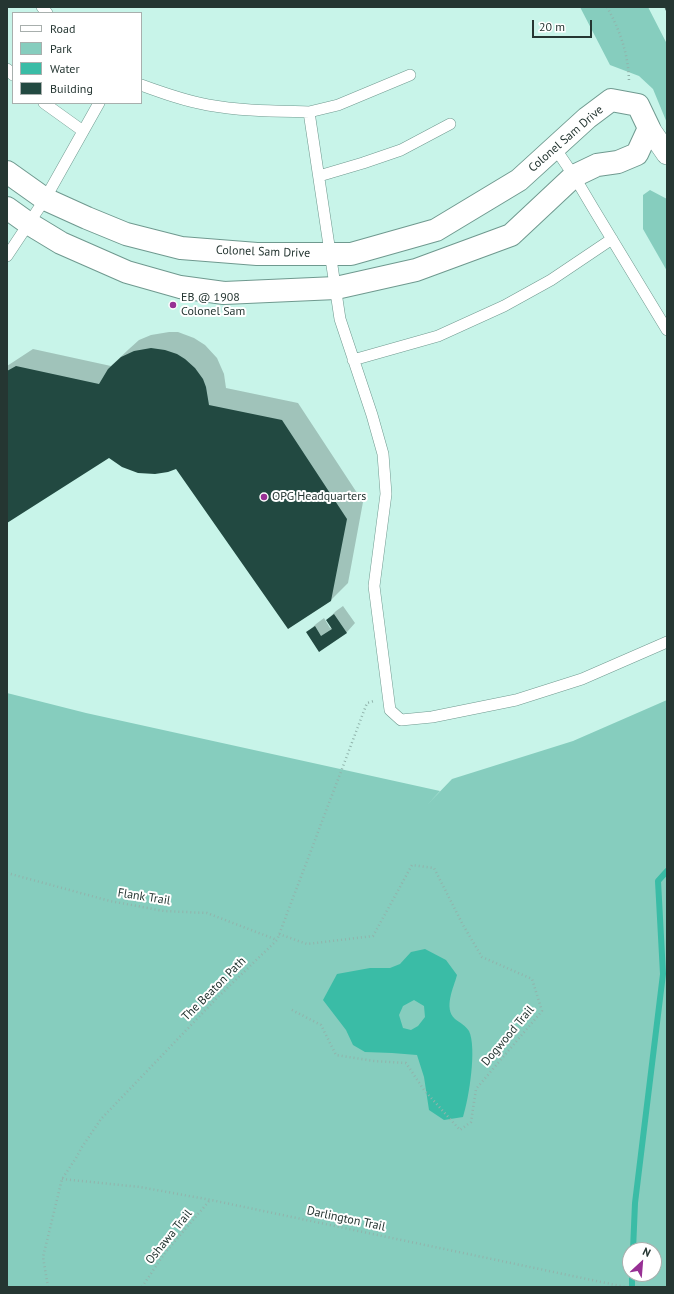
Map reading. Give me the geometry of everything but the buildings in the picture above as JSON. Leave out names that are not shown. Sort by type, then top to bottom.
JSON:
[{"type":"street","name":"Colonel Sam Drive","points":[[7,172],[45,199],[126,234],[181,248],[257,254],[351,254],[436,230],[520,180],[587,118],[611,100],[629,103]]},
{"type":"street","points":[[629,103],[638,105],[649,128],[667,154]]},
{"type":"street","points":[[7,208],[28,223],[62,243],[127,272],[180,287],[224,293],[336,288],[416,270],[511,235],[574,176],[597,165],[618,162],[637,154],[649,128]]},
{"type":"lane","points":[[142,85],[163,93],[208,105],[258,111],[309,112],[338,105],[410,75]]},
{"type":"lane","points":[[45,104],[83,131]]},
{"type":"lane","points":[[7,256],[45,199],[98,104]]},
{"type":"lane","points":[[309,112],[340,320],[372,415],[383,454],[386,494],[374,586],[390,710],[401,720],[432,717],[516,700],[582,679],[667,642]]},
{"type":"lane","points":[[319,176],[401,150],[450,124]]},
{"type":"lane","points":[[555,148],[574,176],[667,330]]},
{"type":"lane","points":[[353,360],[438,336],[504,306],[551,280],[612,239]]},
{"type":"path","points":[[607,7],[624,44],[629,75],[629,103]]},
{"type":"path","name":"The Beaton Path","points":[[48,1287],[43,1256],[62,1179],[101,1119],[218,997],[277,940],[367,703],[388,697]]},
{"type":"path","name":"Dogwood Trail","points":[[279,934],[307,944],[373,936],[412,864],[434,868],[463,926],[482,957],[532,979],[542,1011],[476,1088],[471,1122],[460,1130],[424,1090],[406,1063],[374,1061],[336,1055],[321,1025],[290,1009]]},
{"type":"path","name":"Flank Trail","points":[[7,873],[110,901],[164,911],[207,913],[277,940]]},
{"type":"path","name":"Darlington Trail","points":[[62,1179],[140,1187],[211,1200],[625,1287]]},
{"type":"path","name":"Oshawa Trail","points":[[142,1287],[164,1254],[211,1200]]},
{"type":"green space","points":[[580,7],[648,7],[667,44],[667,123],[653,89],[639,76],[610,65]]},
{"type":"green space","points":[[650,190],[667,199],[667,271],[643,229],[643,195]]},
{"type":"green space","points":[[7,693],[86,713],[440,791],[428,804],[452,779],[573,741],[667,700],[667,1287],[7,1287]]},
{"type":"water","points":[[425,949],[446,960],[457,975],[450,997],[450,1009],[455,1019],[469,1031],[472,1049],[470,1086],[463,1117],[444,1120],[429,1110],[424,1077],[417,1055],[365,1052],[353,1045],[346,1030],[323,1000],[337,974],[370,968],[390,968],[400,964],[411,952]],"holes":[[[414,1000],[424,1006],[425,1017],[418,1026],[411,1030],[403,1028],[399,1015],[403,1006]]]},
{"type":"waterway","points":[[633,1242],[635,1203],[663,974],[658,881],[667,871]]},
{"type":"waterway","points":[[632,1282],[632,1287]]},
{"type":"place","name":"EB @ 1908 Colonel Sam","points":[[173,305]]},
{"type":"place","name":"OPG Headquarters","points":[[264,497]]}]
